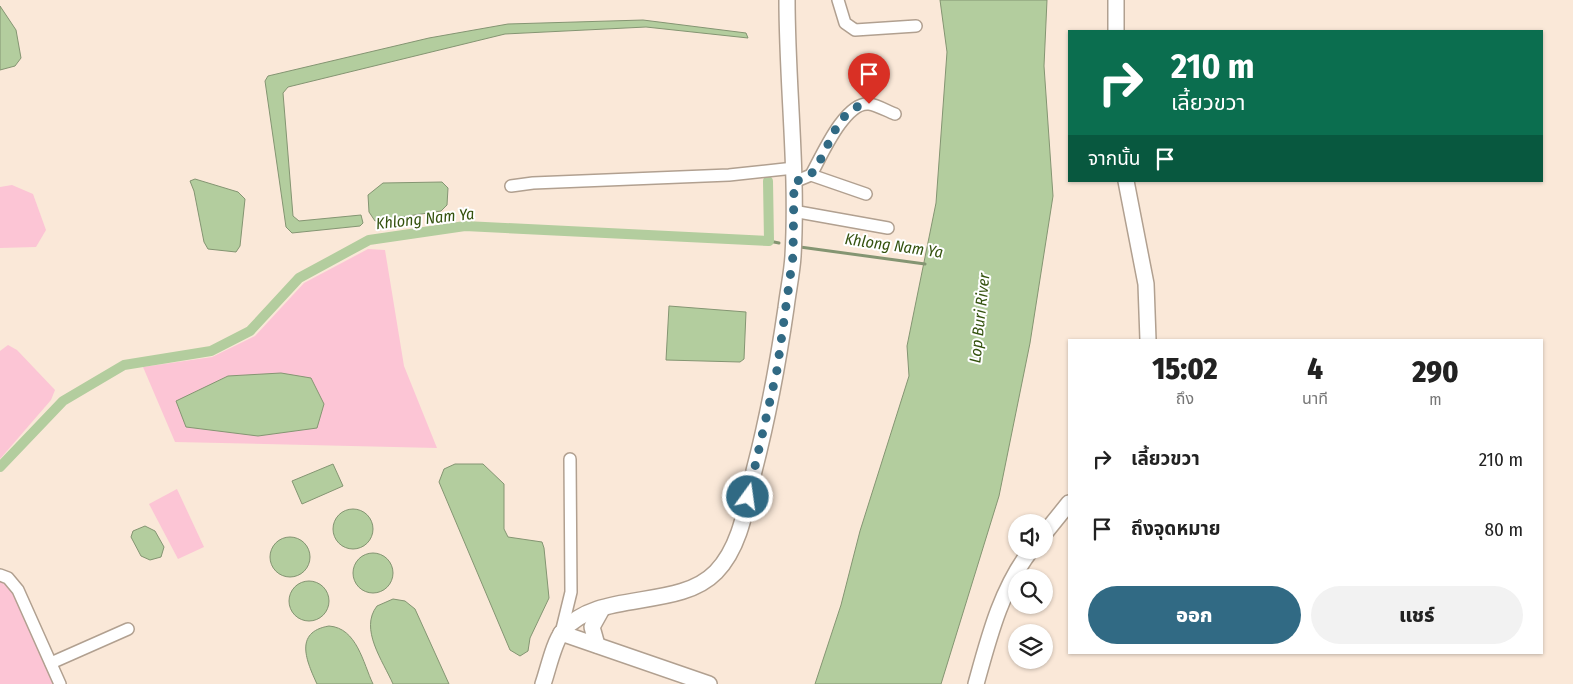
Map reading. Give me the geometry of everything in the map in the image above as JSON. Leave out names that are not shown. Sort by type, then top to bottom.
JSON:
[{"type":"street","points":[[561,633],[572,622],[602,609],[681,592],[701,583],[724,562],[738,535],[777,370],[793,256],[794,175],[787,57],[787,0]]},
{"type":"street","points":[[838,0],[845,23],[855,30],[916,26]]},
{"type":"street","points":[[1116,0],[1116,30]]},
{"type":"street","points":[[811,175],[839,126],[850,112],[861,104],[869,104],[895,114]]},
{"type":"street","points":[[511,186],[533,183],[729,175],[811,175],[866,194]]},
{"type":"street","points":[[1126,182],[1146,284],[1148,339]]},
{"type":"street","points":[[793,211],[888,228]]},
{"type":"street","points":[[543,684],[561,633],[571,592],[570,459]]},
{"type":"street","points":[[1053,523],[1068,504]]},
{"type":"street","points":[[976,684],[996,614],[1010,583],[1025,559]]},
{"type":"street","points":[[0,575],[8,578],[18,590],[60,684]]},
{"type":"street","points":[[597,645],[592,627],[602,609]]},
{"type":"street","points":[[51,663],[128,629]]},
{"type":"street","points":[[561,633],[710,684]]},
{"type":"shaded area","points":[[12,185],[33,194],[46,230],[36,247],[0,248],[0,187]]},
{"type":"shaded area","points":[[368,249],[385,250],[404,366],[437,448],[175,442],[143,367],[212,357],[255,336],[304,283]],"holes":[[[228,376],[324,404],[317,428],[258,436],[176,402]]]},
{"type":"shaded area","points":[[8,345],[17,350],[55,390],[51,400],[0,459],[0,351]]},
{"type":"shaded area","points":[[177,489],[204,547],[178,559],[149,504]]},
{"type":"shaded area","points":[[0,582],[8,584],[15,595],[56,684],[0,684]]},
{"type":"water","name":"Lop Buri River","points":[[940,0],[1047,0],[1044,66],[1053,196],[1030,343],[999,496],[941,684],[815,684],[841,605],[860,531],[909,376],[907,346],[936,203],[947,52]]},
{"type":"water","points":[[0,6],[16,30],[21,58],[15,66],[0,70]]},
{"type":"water","points":[[643,20],[746,33],[748,38],[646,27],[505,34],[288,87],[283,93],[293,216],[299,221],[361,215],[363,223],[360,226],[292,233],[286,227],[265,81],[268,76],[429,38],[508,24]]},
{"type":"water","points":[[195,179],[238,192],[245,199],[240,246],[236,252],[208,249],[204,242],[194,191],[190,181]]},
{"type":"water","points":[[442,182],[448,188],[447,205],[441,211],[375,221],[369,212],[368,195],[383,183]]},
{"type":"water","points":[[669,306],[746,312],[744,359],[740,362],[666,360]]},
{"type":"water","points":[[281,373],[311,378],[324,404],[317,428],[258,436],[186,427],[176,401],[228,376]]},
{"type":"water","points":[[333,464],[343,486],[302,504],[292,481]]},
{"type":"water","points":[[455,464],[483,464],[504,484],[504,529],[508,537],[542,542],[549,598],[530,638],[528,651],[520,656],[510,650],[439,482],[444,469]]},
{"type":"water","points":[[349,509],[357,509],[364,512],[370,518],[373,529],[370,540],[364,546],[357,549],[349,549],[342,546],[336,540],[333,533],[333,525],[336,518],[342,512]]},
{"type":"water","points":[[145,526],[155,531],[164,547],[161,557],[150,560],[141,556],[131,537],[133,531]]},
{"type":"water","points":[[286,537],[294,537],[301,540],[307,546],[310,557],[307,568],[301,574],[294,577],[286,577],[279,574],[273,568],[270,561],[270,553],[273,546],[279,540]]},
{"type":"water","points":[[369,553],[377,553],[384,556],[390,562],[393,573],[390,584],[384,590],[377,593],[369,593],[362,590],[356,584],[353,577],[353,569],[356,562],[362,556]]},
{"type":"water","points":[[305,581],[313,581],[320,584],[326,590],[329,601],[326,612],[320,618],[313,621],[305,621],[298,618],[292,612],[289,605],[289,597],[292,590],[298,584]]},
{"type":"water","points":[[393,599],[405,601],[415,609],[449,684],[393,684],[374,645],[370,625],[372,615],[377,606]]},
{"type":"water","points":[[329,626],[339,628],[353,640],[373,684],[317,684],[307,658],[307,641],[311,634],[318,629]]},
{"type":"waterway","name":"Khlong Nam Ya","points":[[0,467],[63,401],[124,365],[211,351],[250,331],[299,278],[369,240],[465,226],[769,241],[768,181]]},
{"type":"waterway","name":"Khlong Nam Ya","points":[[769,241],[779,243]]},
{"type":"waterway","name":"Khlong Nam Ya","points":[[800,247],[925,264]]},
{"type":"route","points":[[748,497],[777,370],[793,256],[794,182],[811,175],[845,116],[861,104],[869,104]]}]
